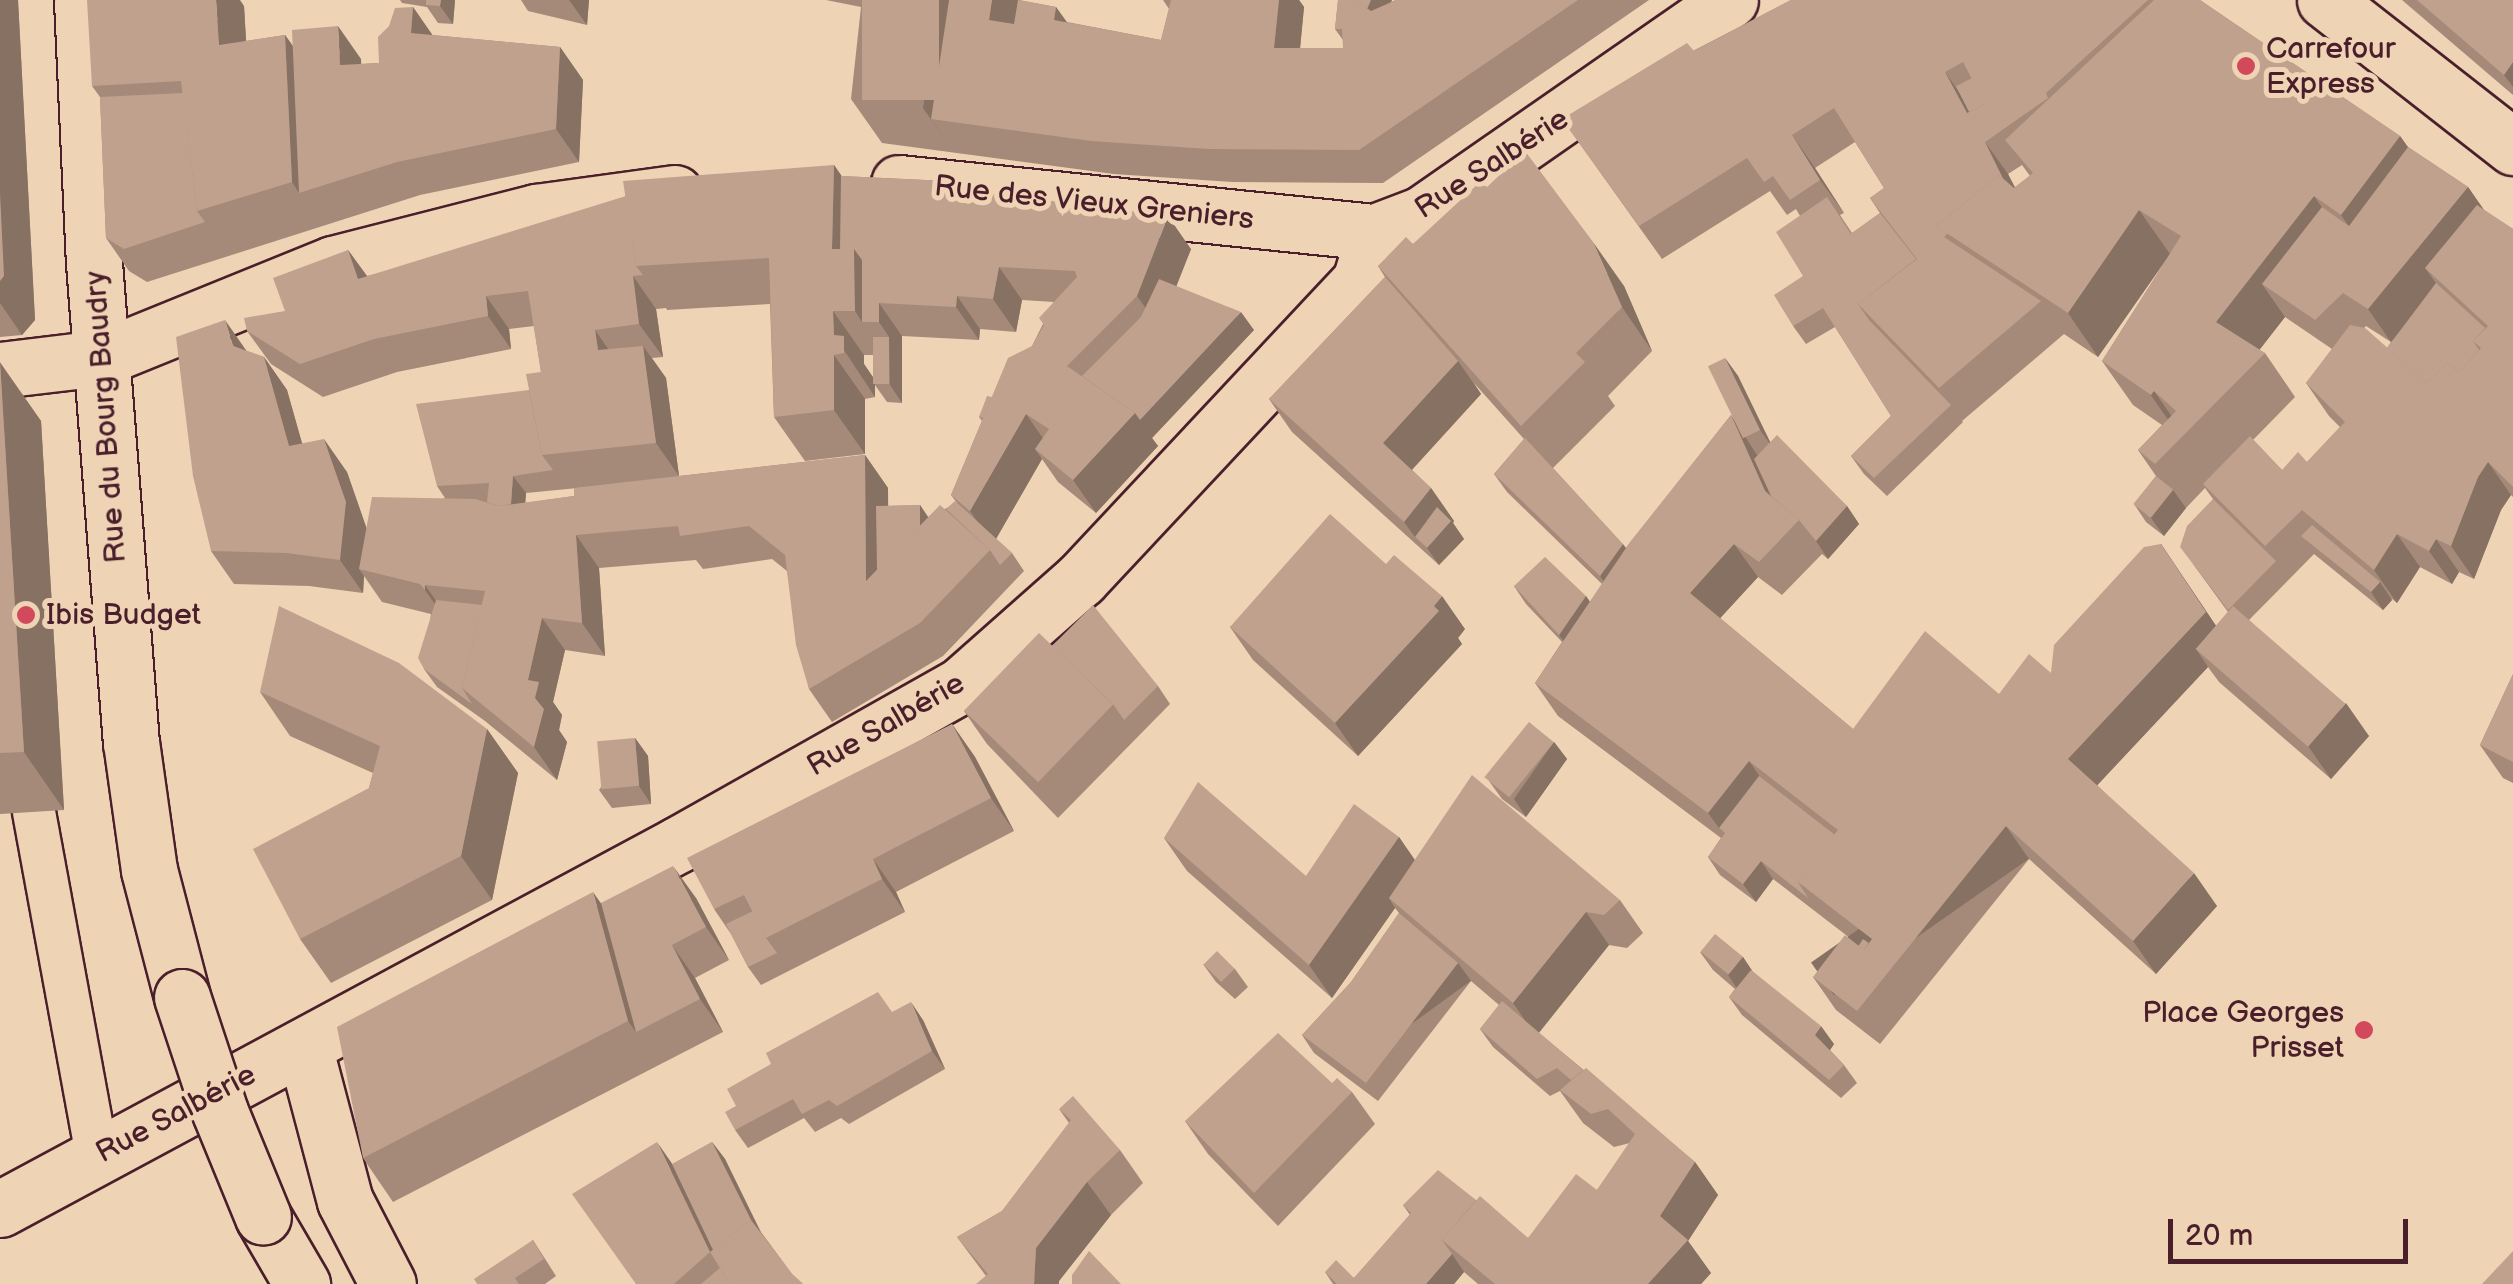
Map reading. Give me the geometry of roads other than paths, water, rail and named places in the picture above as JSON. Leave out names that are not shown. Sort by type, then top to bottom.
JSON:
[{"type":"street","name":"Rue du Bourg Baudry","points":[[82,0],[101,358],[131,742],[149,870],[182,997],[220,1112],[263,1217],[302,1284]]},
{"type":"street","points":[[2325,0],[2513,147]]},
{"type":"street","name":"Rue Salbérie","points":[[0,1209],[962,685],[1081,579],[1360,281],[1376,232],[1422,214],[1726,2]]},
{"type":"street","name":"Rue des Vieux Greniers","points":[[852,178],[1376,232]]},
{"type":"street","points":[[0,370],[101,358],[332,264],[536,212],[734,185]]},
{"type":"street","points":[[304,1046],[345,1201],[388,1284]]},
{"type":"lane","points":[[34,812],[97,1156]]},
{"type":"place","name":"Carrefour Express","points":[[2246,66]]},
{"type":"place","name":"Ibis Budget","points":[[26,615]]},
{"type":"place","name":"Place Georges Prisset","points":[[2364,1030]]}]
